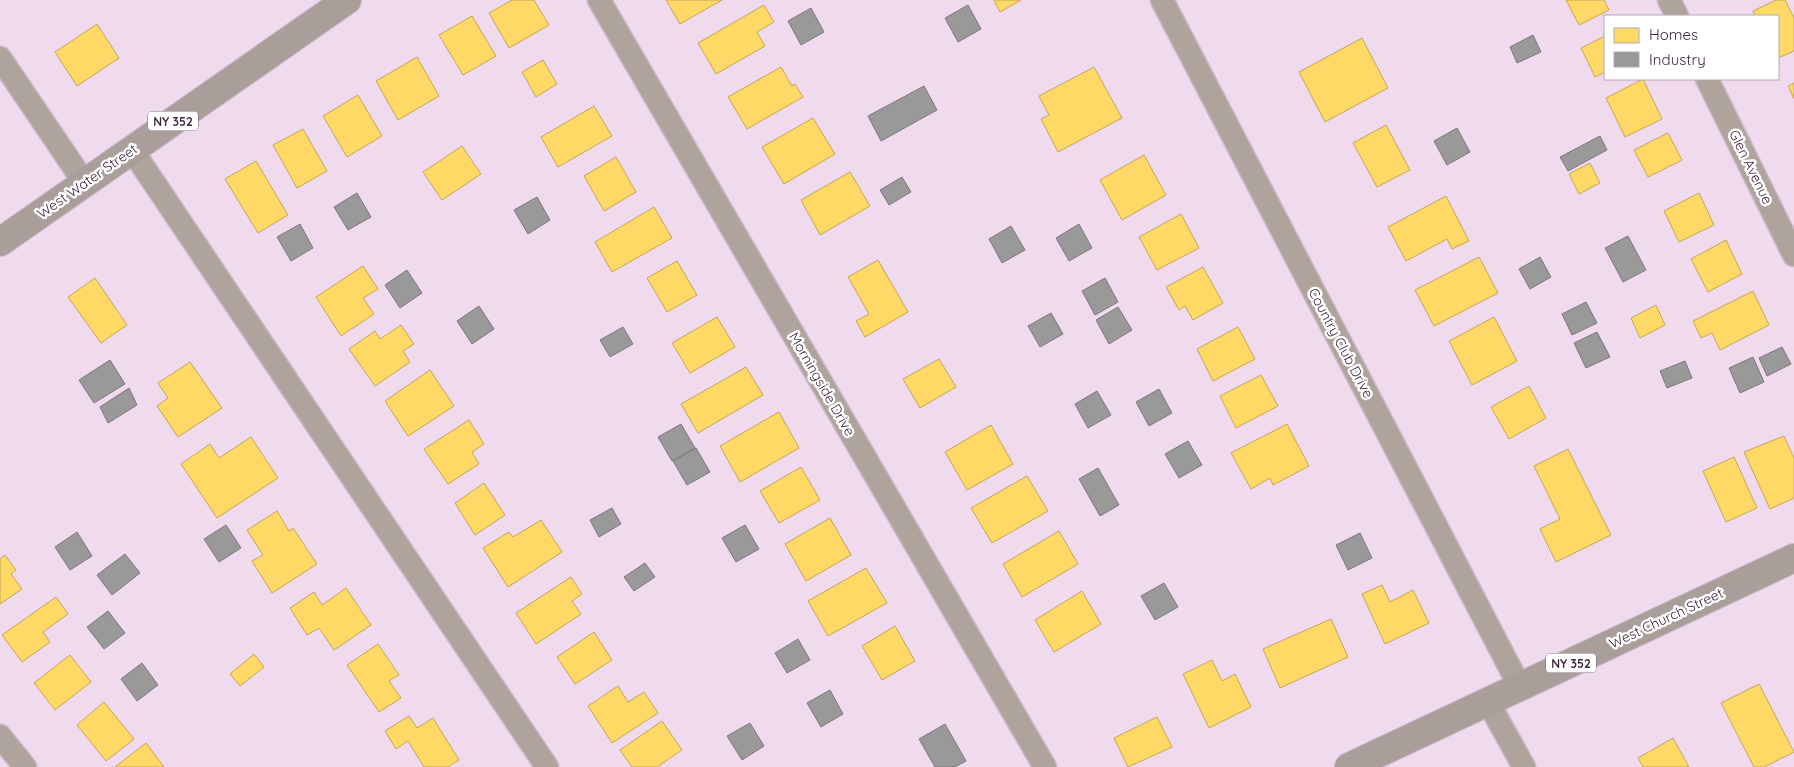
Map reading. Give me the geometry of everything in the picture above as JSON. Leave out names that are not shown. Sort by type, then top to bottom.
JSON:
[{"type":"main road","name":"West Water Street","points":[[0,242],[347,0]]},
{"type":"main road","name":"West Church Street","points":[[1349,767],[1794,558]]},
{"type":"street","name":"Morningside Drive","points":[[599,0],[1045,767]]},
{"type":"street","name":"Country Club Drive","points":[[1162,0],[1520,686]]},
{"type":"street","points":[[1669,0],[1676,15]]},
{"type":"street","points":[[0,58],[84,182]]},
{"type":"street","name":"Glen Avenue","points":[[1708,80],[1794,255]]},
{"type":"street","points":[[132,150],[547,767]]},
{"type":"street","points":[[1488,702],[1524,767]]},
{"type":"street","points":[[0,736],[25,767]]},
{"type":"building: Homes","points":[[512,0],[534,0],[549,25],[509,48],[489,13]]},
{"type":"building: Homes","points":[[666,0],[722,0],[680,24]]},
{"type":"building: Homes","points":[[994,0],[1021,0],[1000,12]]},
{"type":"building: Homes","points":[[1566,0],[1604,0],[1609,10],[1579,25]]},
{"type":"building: Homes","points":[[1776,0],[1785,0],[1794,18],[1794,51],[1779,58],[1779,15],[1755,15],[1753,11]]},
{"type":"building: Homes","points":[[764,5],[774,22],[757,32],[765,46],[716,74],[698,43]]},
{"type":"building: Homes","points":[[472,16],[496,56],[463,75],[439,35]]},
{"type":"building: Homes","points":[[97,24],[119,58],[77,86],[55,52]]},
{"type":"building: Homes","points":[[1604,36],[1604,72],[1595,77],[1581,48]]},
{"type":"building: Homes","points":[[1362,38],[1388,88],[1325,122],[1299,72]]},
{"type":"building: Homes","points":[[417,57],[439,96],[398,120],[376,81]]},
{"type":"building: Homes","points":[[543,60],[557,84],[536,97],[522,72]]},
{"type":"building: Homes","points":[[781,67],[792,86],[795,84],[803,97],[747,129],[728,97]]},
{"type":"building: Homes","points":[[1094,67],[1122,118],[1058,152],[1041,119],[1049,115],[1039,96]]},
{"type":"building: Homes","points":[[1643,80],[1662,119],[1625,137],[1606,98]]},
{"type":"building: Homes","points":[[1794,83],[1794,99],[1788,86]]},
{"type":"building: Homes","points":[[358,95],[382,136],[347,157],[323,116]]},
{"type":"building: Homes","points":[[594,106],[612,136],[558,167],[541,137]]},
{"type":"building: Homes","points":[[813,118],[835,154],[784,184],[762,147]]},
{"type":"building: Homes","points":[[1386,125],[1410,170],[1377,187],[1353,143]]},
{"type":"building: Homes","points":[[303,129],[327,171],[297,188],[273,145]]},
{"type":"building: Homes","points":[[1668,133],[1682,160],[1648,177],[1634,150]]},
{"type":"building: Homes","points":[[462,146],[481,174],[442,200],[423,172]]},
{"type":"building: Homes","points":[[1144,155],[1166,195],[1122,220],[1100,180]]},
{"type":"building: Homes","points":[[616,157],[636,192],[604,211],[584,176]]},
{"type":"building: Homes","points":[[256,161],[288,215],[258,233],[225,179]]},
{"type":"building: Homes","points":[[1590,163],[1600,183],[1579,194],[1569,174]]},
{"type":"building: Homes","points":[[850,172],[870,206],[820,235],[801,200]]},
{"type":"building: Homes","points":[[1699,193],[1714,225],[1679,242],[1664,211]]},
{"type":"building: Homes","points":[[1446,196],[1469,241],[1452,249],[1447,239],[1406,261],[1388,227]]},
{"type":"building: Homes","points":[[654,207],[672,238],[612,272],[595,242]]},
{"type":"building: Homes","points":[[1181,214],[1199,248],[1157,270],[1139,237]]},
{"type":"building: Homes","points":[[1726,240],[1742,274],[1708,292],[1691,259]]},
{"type":"building: Homes","points":[[1479,257],[1498,293],[1434,326],[1415,290]]},
{"type":"building: Homes","points":[[878,260],[908,312],[865,337],[856,321],[869,314],[848,277]]},
{"type":"building: Homes","points":[[677,261],[697,295],[667,312],[647,278]]},
{"type":"building: Homes","points":[[363,266],[378,289],[363,298],[374,314],[341,336],[316,297]]},
{"type":"building: Homes","points":[[1203,267],[1223,303],[1193,320],[1185,306],[1179,310],[1166,287]]},
{"type":"building: Homes","points":[[95,278],[127,325],[101,343],[68,297]]},
{"type":"building: Homes","points":[[1753,291],[1769,325],[1720,350],[1712,333],[1701,338],[1693,321]]},
{"type":"building: Homes","points":[[1656,305],[1665,325],[1640,338],[1631,318]]},
{"type":"building: Homes","points":[[717,317],[735,347],[690,373],[672,343]]},
{"type":"building: Homes","points":[[1494,317],[1517,361],[1472,385],[1449,341]]},
{"type":"building: Homes","points":[[401,325],[414,344],[403,351],[410,362],[375,386],[349,349],[375,331],[380,339]]},
{"type":"building: Homes","points":[[1238,327],[1255,359],[1213,381],[1197,349]]},
{"type":"building: Homes","points":[[939,359],[956,387],[920,408],[903,379]]},
{"type":"building: Homes","points":[[190,362],[222,408],[178,437],[157,406],[168,398],[158,383]]},
{"type":"building: Homes","points":[[746,367],[763,395],[698,433],[681,404]]},
{"type":"building: Homes","points":[[430,370],[454,406],[408,436],[385,401]]},
{"type":"building: Homes","points":[[1261,375],[1278,406],[1236,428],[1220,396]]},
{"type":"building: Homes","points":[[1529,386],[1546,418],[1509,439],[1491,407]]},
{"type":"building: Homes","points":[[779,412],[799,448],[740,482],[720,446]]},
{"type":"building: Homes","points":[[469,420],[484,444],[472,452],[479,464],[448,484],[424,449]]},
{"type":"building: Homes","points":[[1287,424],[1309,466],[1273,485],[1270,478],[1251,489],[1231,453]]},
{"type":"building: Homes","points":[[991,425],[1013,464],[967,490],[945,452]]},
{"type":"building: Homes","points":[[1784,436],[1794,458],[1794,498],[1770,509],[1744,452]]},
{"type":"building: Homes","points":[[251,437],[278,478],[217,518],[181,464],[210,444],[219,458]]},
{"type":"building: Homes","points":[[1568,449],[1611,535],[1556,562],[1540,529],[1560,519],[1534,466]]},
{"type":"building: Homes","points":[[1734,457],[1757,508],[1726,522],[1703,471]]},
{"type":"building: Homes","points":[[801,467],[820,500],[779,523],[760,491]]},
{"type":"building: Homes","points":[[1027,476],[1048,511],[992,543],[971,508]]},
{"type":"building: Homes","points":[[484,483],[505,515],[475,535],[455,503]]},
{"type":"building: Homes","points":[[277,511],[289,531],[293,528],[317,564],[272,593],[252,561],[263,555],[247,530]]},
{"type":"building: Homes","points":[[830,518],[851,555],[806,581],[785,544]]},
{"type":"building: Homes","points":[[541,520],[562,552],[508,587],[483,548],[509,532],[513,537]]},
{"type":"building: Homes","points":[[1059,531],[1078,564],[1022,597],[1003,564]]},
{"type":"building: Homes","points":[[5,555],[16,570],[11,574],[22,589],[0,604],[0,559]]},
{"type":"building: Homes","points":[[866,568],[887,603],[828,636],[808,601]]},
{"type":"building: Homes","points":[[571,577],[582,594],[572,601],[581,614],[536,644],[516,613]]},
{"type":"building: Homes","points":[[1382,585],[1390,602],[1413,590],[1429,623],[1385,644],[1362,594]]},
{"type":"building: Homes","points":[[346,588],[371,625],[334,650],[319,628],[307,635],[290,608],[314,592],[322,605]]},
{"type":"building: Homes","points":[[1082,591],[1101,624],[1054,652],[1035,620]]},
{"type":"building: Homes","points":[[56,597],[68,614],[43,632],[50,642],[22,662],[2,635]]},
{"type":"building: Homes","points":[[1331,619],[1348,657],[1280,688],[1263,649]]},
{"type":"building: Homes","points":[[895,626],[915,661],[882,680],[862,646]]},
{"type":"building: Homes","points":[[594,632],[612,660],[575,684],[557,657]]},
{"type":"building: Homes","points":[[378,644],[399,675],[389,681],[401,698],[379,712],[347,665]]},
{"type":"building: Homes","points":[[254,654],[264,667],[240,686],[230,674]]},
{"type":"building: Homes","points":[[70,655],[91,682],[55,710],[34,683]]},
{"type":"building: Homes","points":[[1212,660],[1222,681],[1235,674],[1251,707],[1209,728],[1183,674]]},
{"type":"building: Homes","points":[[1759,684],[1794,752],[1764,767],[1754,767],[1721,703]]},
{"type":"building: Homes","points":[[618,686],[628,702],[644,692],[658,713],[612,743],[588,706]]},
{"type":"building: Homes","points":[[104,702],[134,739],[106,761],[77,725]]},
{"type":"building: Homes","points":[[409,716],[417,728],[433,718],[459,760],[448,767],[424,767],[408,741],[396,749],[385,731]]},
{"type":"building: Homes","points":[[1157,717],[1172,747],[1128,767],[1114,738]]},
{"type":"building: Homes","points":[[662,721],[682,750],[657,767],[632,767],[620,750]]},
{"type":"building: Homes","points":[[1673,738],[1689,767],[1643,767],[1638,758]]},
{"type":"building: Homes","points":[[146,743],[164,767],[115,767]]},
{"type":"building: Industry","points":[[968,5],[981,29],[958,42],[945,18]]},
{"type":"building: Industry","points":[[811,8],[824,32],[801,45],[788,21]]},
{"type":"building: Industry","points":[[1533,35],[1541,52],[1517,63],[1510,47]]},
{"type":"building: Industry","points":[[924,86],[937,110],[881,141],[868,116]]},
{"type":"building: Industry","points":[[1457,128],[1470,152],[1447,165],[1434,141]]},
{"type":"building: Industry","points":[[1600,136],[1607,150],[1568,171],[1560,157]]},
{"type":"building: Industry","points":[[902,177],[911,192],[889,205],[880,190]]},
{"type":"building: Industry","points":[[357,193],[371,217],[348,230],[334,207]]},
{"type":"building: Industry","points":[[537,197],[550,220],[528,234],[514,210]]},
{"type":"building: Industry","points":[[300,224],[313,248],[291,261],[277,237]]},
{"type":"building: Industry","points":[[1079,224],[1092,248],[1069,261],[1056,238]]},
{"type":"building: Industry","points":[[1011,226],[1025,250],[1002,263],[989,239]]},
{"type":"building: Industry","points":[[1628,236],[1646,270],[1623,282],[1605,248]]},
{"type":"building: Industry","points":[[1540,257],[1551,277],[1530,289],[1519,269]]},
{"type":"building: Industry","points":[[407,270],[422,293],[400,308],[385,285]]},
{"type":"building: Industry","points":[[1105,278],[1118,302],[1095,315],[1082,291]]},
{"type":"building: Industry","points":[[1586,302],[1597,323],[1572,335],[1562,314]]},
{"type":"building: Industry","points":[[479,306],[494,329],[472,344],[457,321]]},
{"type":"building: Industry","points":[[1118,307],[1132,330],[1109,344],[1096,320]]},
{"type":"building: Industry","points":[[1051,313],[1063,334],[1040,347],[1028,326]]},
{"type":"building: Industry","points":[[623,327],[633,344],[610,357],[600,340]]},
{"type":"building: Industry","points":[[1597,332],[1610,357],[1586,368],[1574,343]]},
{"type":"building: Industry","points":[[1782,347],[1791,364],[1767,376],[1759,358]]},
{"type":"building: Industry","points":[[1753,357],[1764,382],[1740,393],[1729,368]]},
{"type":"building: Industry","points":[[110,360],[125,384],[94,403],[79,380]]},
{"type":"building: Industry","points":[[1685,361],[1692,378],[1667,388],[1660,371]]},
{"type":"building: Industry","points":[[129,388],[137,405],[108,423],[100,407]]},
{"type":"building: Industry","points":[[1159,389],[1172,413],[1149,426],[1136,402]]},
{"type":"building: Industry","points":[[1097,391],[1111,415],[1088,428],[1075,404]]},
{"type":"building: Industry","points":[[681,424],[695,448],[672,461],[658,437]]},
{"type":"building: Industry","points":[[1188,441],[1202,465],[1179,478],[1165,454]]},
{"type":"building: Industry","points":[[696,448],[710,472],[687,485],[673,461]]},
{"type":"building: Industry","points":[[1098,468],[1119,505],[1100,516],[1079,479]]},
{"type":"building: Industry","points":[[612,508],[621,524],[599,537],[590,520]]},
{"type":"building: Industry","points":[[226,525],[241,548],[219,562],[204,539]]},
{"type":"building: Industry","points":[[745,525],[759,549],[736,562],[722,538]]},
{"type":"building: Industry","points":[[77,532],[92,556],[70,570],[55,547]]},
{"type":"building: Industry","points":[[1360,533],[1372,558],[1348,570],[1336,545]]},
{"type":"building: Industry","points":[[125,554],[140,573],[112,595],[97,575]]},
{"type":"building: Industry","points":[[645,563],[655,577],[634,591],[624,577]]},
{"type":"building: Industry","points":[[1164,583],[1178,607],[1155,620],[1141,596]]},
{"type":"building: Industry","points":[[108,611],[125,633],[104,649],[87,627]]},
{"type":"building: Industry","points":[[798,639],[810,660],[787,673],[775,653]]},
{"type":"building: Industry","points":[[142,663],[158,685],[137,701],[121,679]]},
{"type":"building: Industry","points":[[830,690],[843,714],[821,727],[807,703]]},
{"type":"building: Industry","points":[[750,723],[764,746],[742,760],[727,736]]},
{"type":"building: Industry","points":[[945,724],[966,761],[955,767],[935,767],[919,739]]}]
